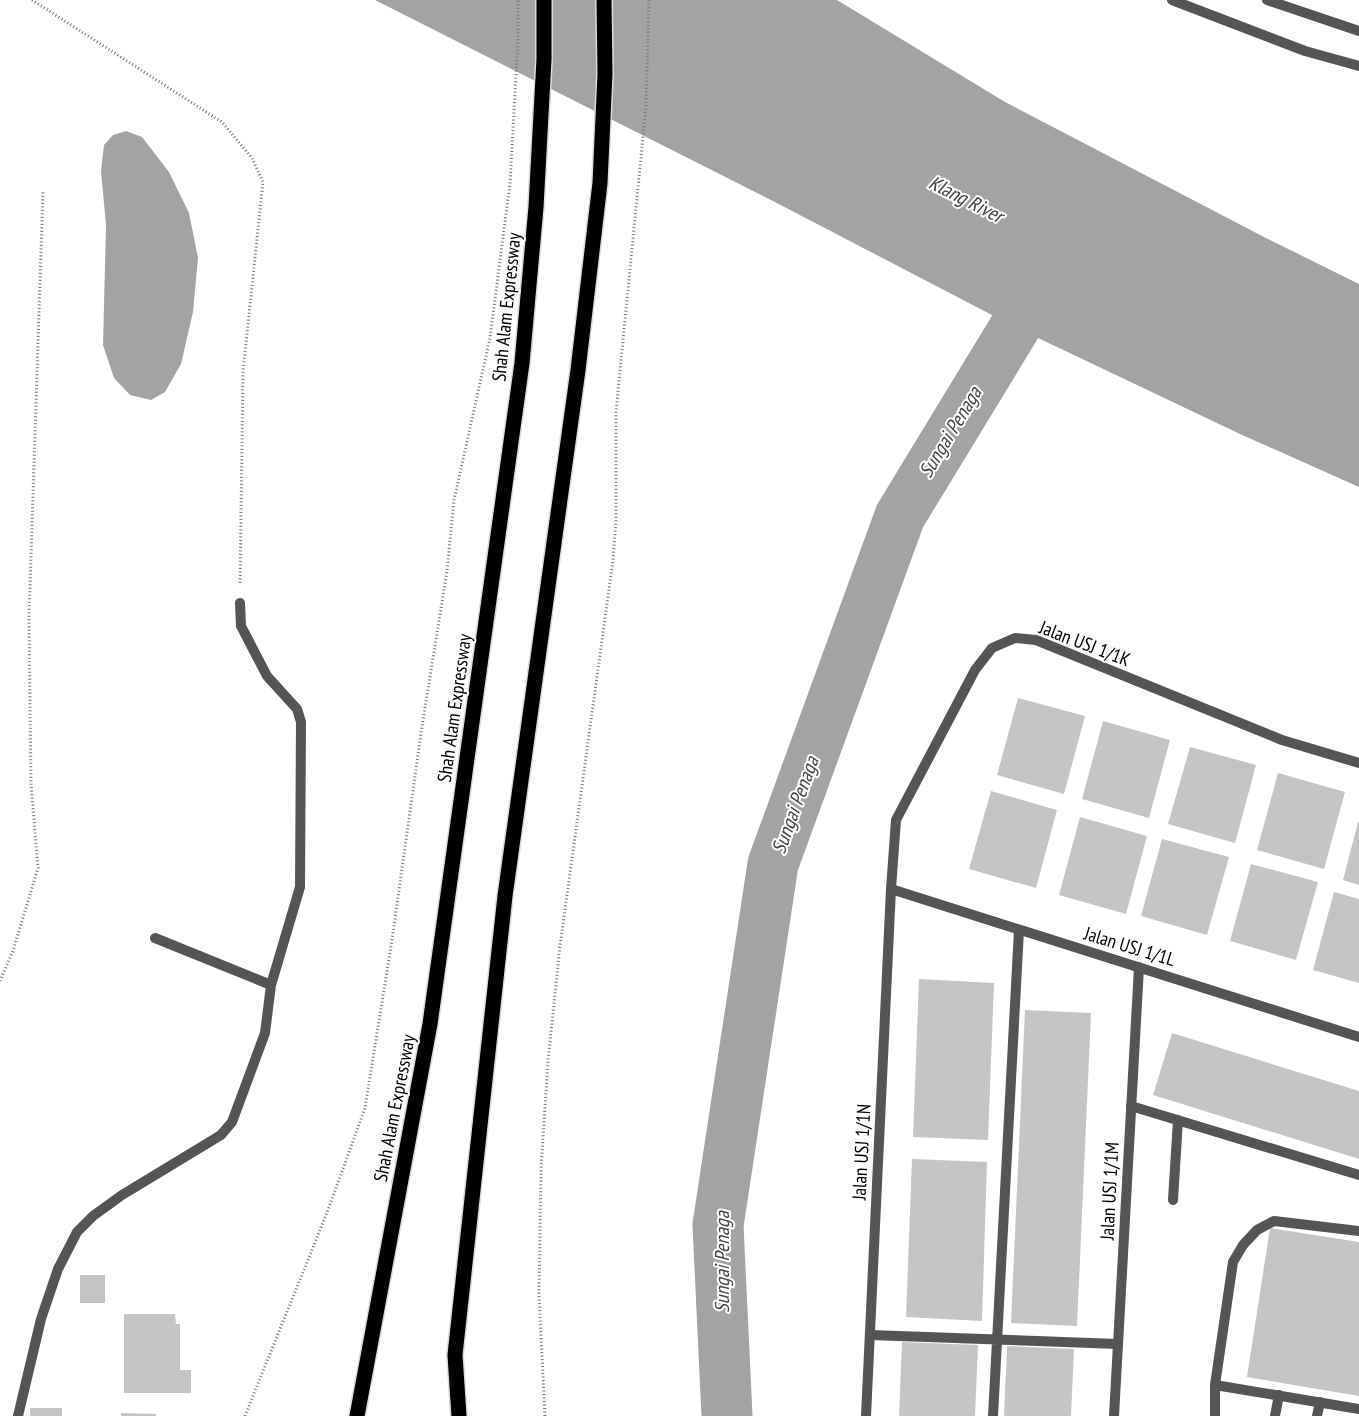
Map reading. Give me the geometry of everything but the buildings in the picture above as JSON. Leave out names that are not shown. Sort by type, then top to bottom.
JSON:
[{"type":"highway","name":"Shah Alam Expressway","points":[[357,1416],[430,1024],[522,363],[536,207],[544,59],[544,0]]},
{"type":"highway","points":[[458,1416],[454,1355],[505,896],[578,370],[600,183],[605,74],[604,0]]},
{"type":"street","points":[[1172,0],[1305,51],[1359,66]]},
{"type":"street","points":[[1267,0],[1359,31]]},
{"type":"street","points":[[18,1416],[42,1319],[58,1268],[78,1232],[93,1216],[122,1195],[221,1135],[232,1122],[265,1033],[271,985],[300,887],[301,722],[297,709],[267,676],[241,626],[240,603]]},
{"type":"street","name":"Jalan USJ 1/1K","points":[[891,889],[896,820],[975,670],[992,648],[1015,638],[1036,640],[1282,740],[1359,763]]},
{"type":"street","name":"Jalan USJ 1/1L","points":[[891,889],[1359,1037]]},
{"type":"street","name":"Jalan USJ 1/1N","points":[[866,1416],[891,889]]},
{"type":"street","points":[[993,1416],[1019,930]]},
{"type":"street","points":[[155,938],[271,985]]},
{"type":"street","name":"Jalan USJ 1/1M","points":[[1114,1416],[1139,967]]},
{"type":"street","points":[[1132,1106],[1359,1175]]},
{"type":"street","points":[[1174,1200],[1178,1120]]},
{"type":"street","points":[[1215,1416],[1215,1385],[1233,1262],[1243,1245],[1257,1230],[1274,1221],[1359,1231]]},
{"type":"street","points":[[870,1335],[1118,1344]]},
{"type":"street","points":[[1215,1385],[1359,1409]]},
{"type":"street","points":[[1275,1416],[1279,1395]]},
{"type":"street","points":[[1317,1416],[1320,1402]]},
{"type":"path","points":[[32,0],[222,122],[252,158],[263,182],[243,372],[240,603]]},
{"type":"path","points":[[245,1416],[328,1210],[365,1108],[391,949],[421,733],[447,571],[454,500],[490,338],[510,183],[518,40],[518,0]]},
{"type":"path","points":[[545,1416],[539,1296],[541,1168],[548,1061],[560,946],[613,560],[616,521],[616,412],[646,106],[649,0]]},
{"type":"path","points":[[0,981],[12,951],[38,868],[31,784],[29,617],[43,190]]},
{"type":"water","name":"Klang River","points":[[375,0],[837,0],[1005,102],[1264,237],[1359,284],[1359,487],[1240,434],[1015,327],[771,200]]},
{"type":"water","points":[[126,131],[142,137],[169,172],[189,213],[198,258],[193,312],[181,364],[165,392],[151,400],[130,395],[114,378],[103,345],[106,225],[101,171],[104,145],[113,135]]},
{"type":"waterway","name":"Sungai Penaga","points":[[727,1416],[718,1225],[773,864],[900,516],[1015,327],[1048,264]]}]
